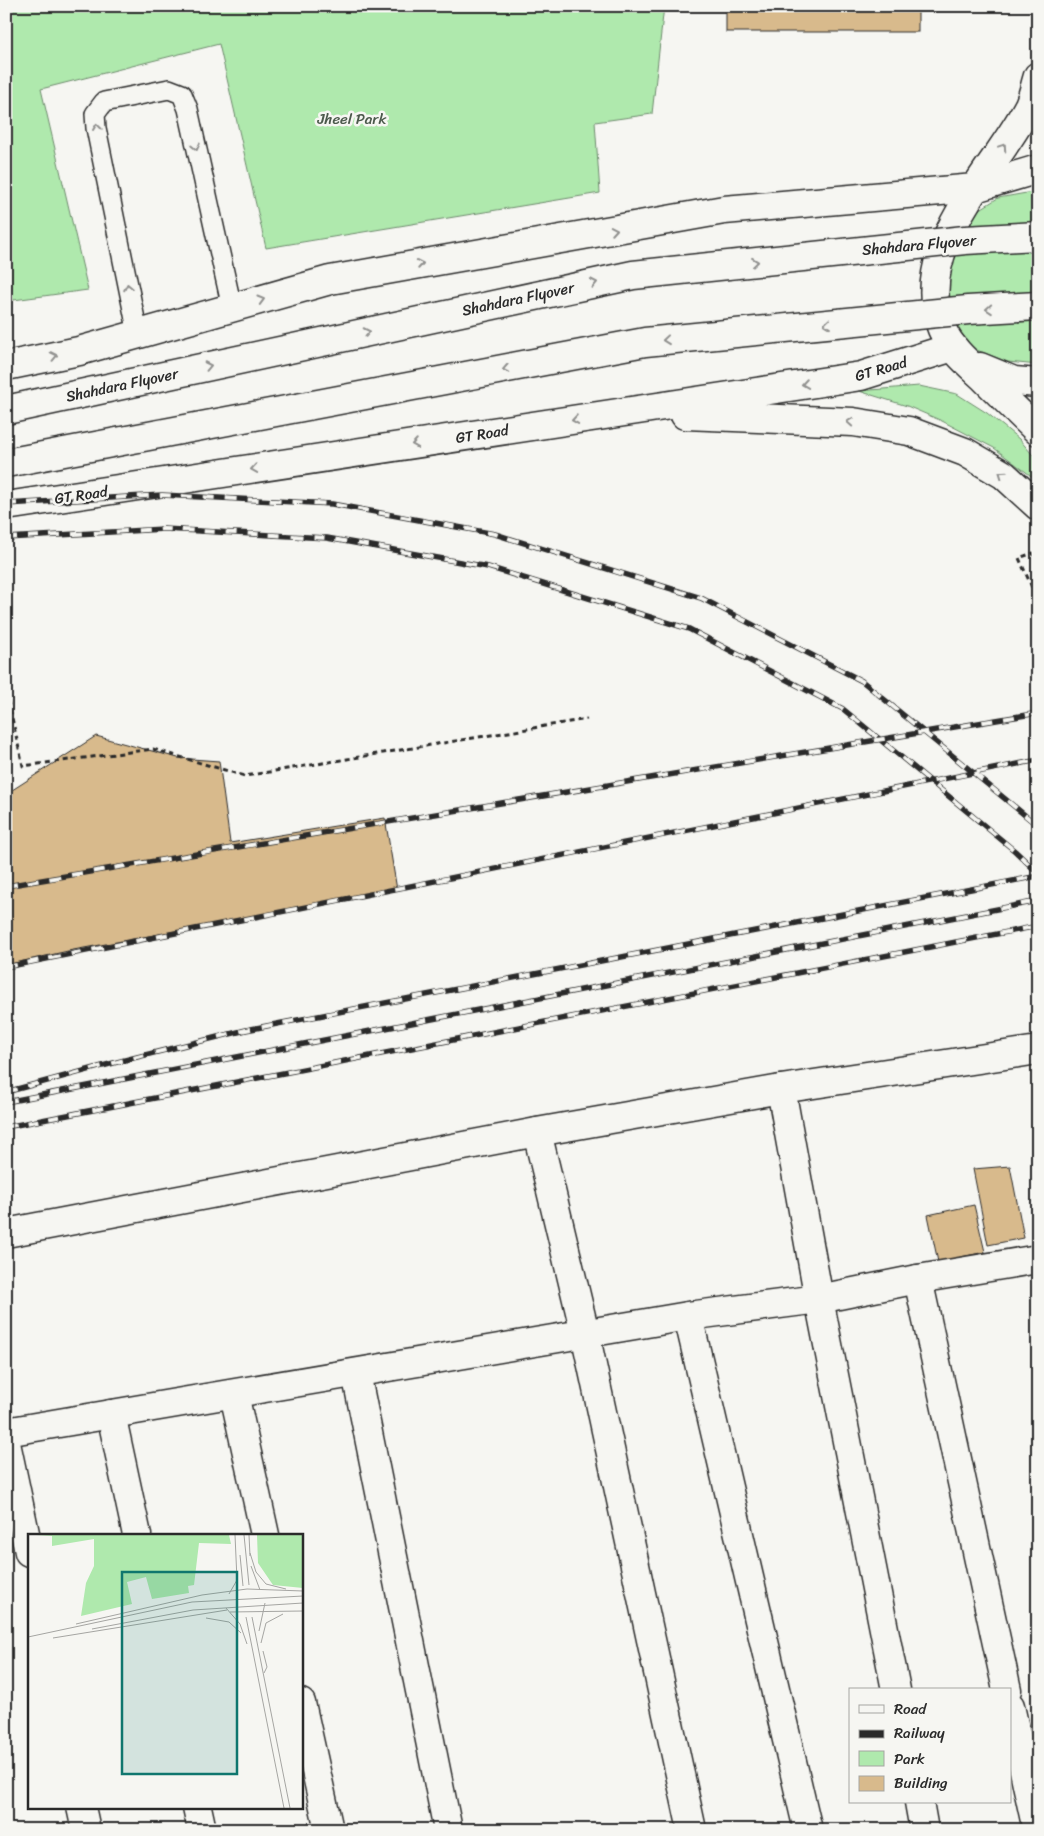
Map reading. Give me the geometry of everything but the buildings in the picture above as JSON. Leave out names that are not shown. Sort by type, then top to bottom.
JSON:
[{"type":"main road","points":[[1038,76],[1030,103],[945,240],[938,260],[934,285],[937,314],[942,330],[960,354],[1038,431]]},
{"type":"main road","points":[[6,366],[79,351],[330,280],[724,210],[976,188],[1038,169]]},
{"type":"main road","name":"Shahdara Flyover","points":[[6,410],[633,274],[965,240],[1038,236]]},
{"type":"main road","points":[[6,463],[645,342],[968,310],[1038,306]]},
{"type":"main road","points":[[960,354],[1014,381],[1038,383]]},
{"type":"main road","name":"GT Road","points":[[6,506],[861,376],[960,354]]},
{"type":"main road","points":[[624,412],[853,422],[910,431],[965,452],[1004,475],[1038,506]]},
{"type":"main road","points":[[6,1233],[537,1132],[781,1089],[1038,1050]]},
{"type":"main road","points":[[781,1089],[818,1300],[896,1688]]},
{"type":"main road","points":[[537,1132],[585,1333],[692,1830]]},
{"type":"main road","points":[[6,1432],[688,1316],[818,1300],[918,1279],[1038,1259]]},
{"type":"main road","points":[[918,1279],[1007,1688]]},
{"type":"main road","points":[[688,1316],[808,1830]]},
{"type":"main road","points":[[356,1373],[448,1830]]},
{"type":"main road","points":[[234,1394],[265,1534]]},
{"type":"main road","points":[[111,1414],[137,1534]]},
{"type":"main road","points":[[6,1442],[28,1547]]},
{"type":"main road","points":[[302,1708],[328,1830]]},
{"type":"main road","points":[[1012,1715],[1037,1830]]},
{"type":"main road","points":[[919,1804],[924,1830]]},
{"type":"main road","points":[[82,1808],[86,1830]]},
{"type":"main road","points":[[197,1808],[202,1830]]},
{"type":"lane","points":[[138,334],[96,128],[96,114],[104,102],[169,89],[182,94],[188,109],[232,308]]},
{"type":"path","points":[[1038,564],[1033,553],[1020,558],[1038,601]]},
{"type":"path","points":[[6,692],[23,766],[153,749],[245,776],[587,719]]},
{"type":"green space","name":"Jheel Park","points":[[6,6],[664,6],[652,114],[595,122],[600,193],[266,248],[219,44],[41,89],[88,290],[6,301]]},
{"type":"green space","points":[[1038,191],[1038,365],[1008,362],[974,349],[958,333],[945,299],[949,248],[969,216],[998,198]]},
{"type":"green space","points":[[919,386],[957,394],[987,413],[1019,439],[1038,461],[1038,481],[994,448],[942,421],[907,406],[859,391]]},
{"type":"railway","points":[[6,504],[162,495],[332,504],[495,534],[701,598],[862,681],[1038,826]]},
{"type":"railway","points":[[6,538],[164,529],[327,538],[488,567],[689,629],[843,709],[1015,851],[1038,873]]},
{"type":"railway","points":[[6,886],[1038,713]]},
{"type":"railway","points":[[6,967],[1038,760]]},
{"type":"railway","points":[[6,1092],[246,1030],[1038,876]]},
{"type":"railway","points":[[6,1102],[1038,901]]},
{"type":"railway","points":[[6,1127],[1038,926]]}]
